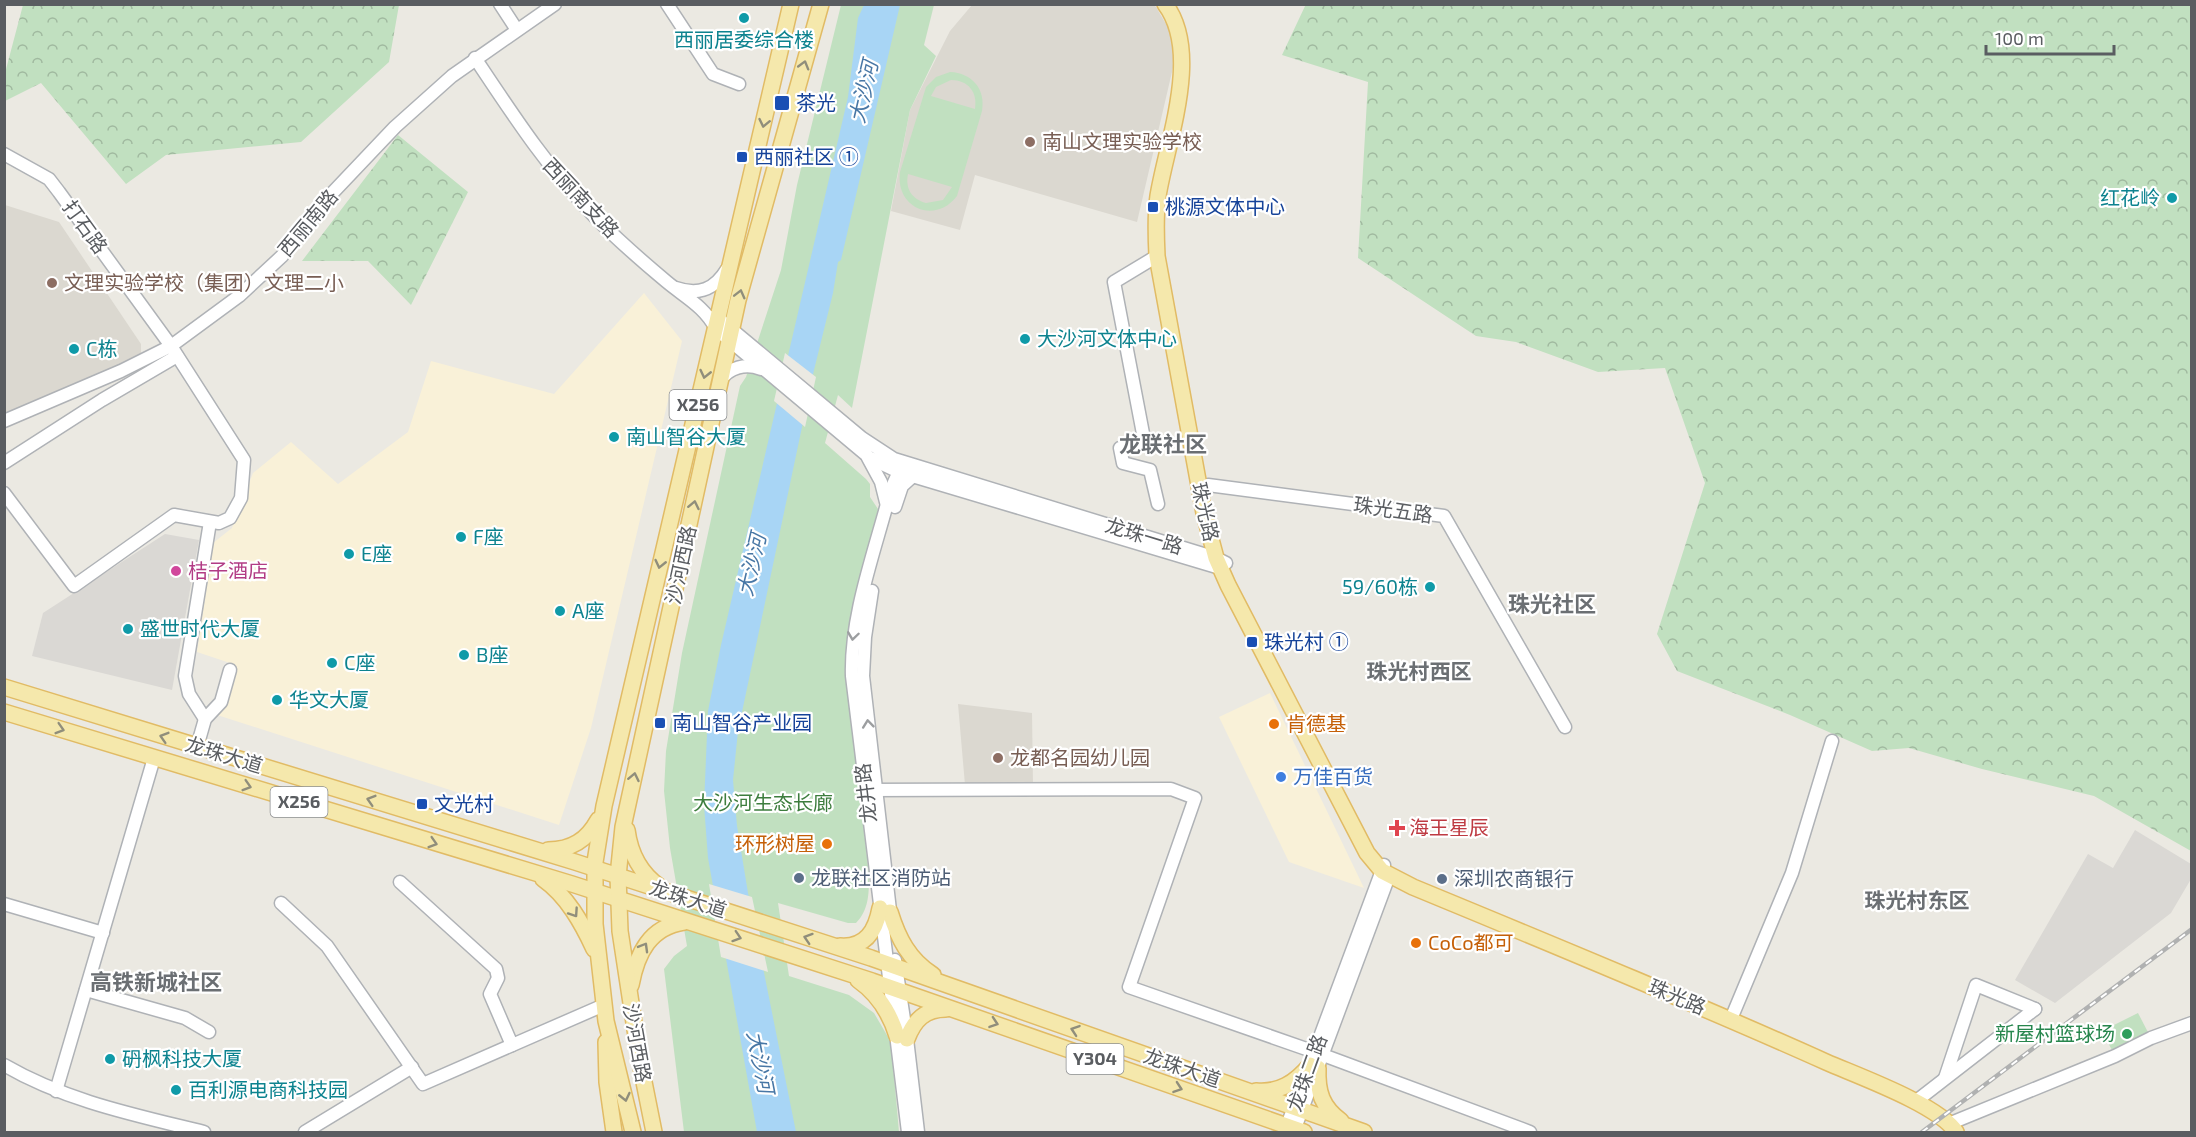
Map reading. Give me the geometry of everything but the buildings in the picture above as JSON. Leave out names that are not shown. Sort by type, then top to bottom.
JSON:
[{"type":"main road","name":"沙河西路","points":[[633,1132],[606,1021],[593,891],[594,869],[604,806],[715,321],[733,261],[791,4]]},
{"type":"main road","name":"沙河西路","points":[[654,1132],[629,997],[618,899],[618,876],[626,815],[738,300],[821,4]]},
{"type":"main road","name":"珠光路","points":[[1165,4],[1178,27],[1183,56],[1178,98],[1158,196],[1157,256],[1204,513],[1221,563],[1234,583],[1385,870],[1731,1019],[1915,1102],[1954,1128]]},
{"type":"main road","name":"珠光路","points":[[1177,4],[1189,30],[1192,65],[1189,94],[1166,200],[1164,243],[1221,563]]},
{"type":"main road","name":"龙珠大道","points":[[4,687],[618,876],[834,946],[1364,1132]]},
{"type":"main road","name":"龙珠大道","points":[[4,712],[593,891],[848,973],[1297,1130]]},
{"type":"main road","name":"X256","points":[[527,848],[555,850],[575,846],[593,829],[604,806]]},
{"type":"main road","points":[[626,815],[629,842],[637,863],[655,884],[668,892]]},
{"type":"main road","points":[[533,873],[557,891],[574,912],[599,965]]},
{"type":"main road","points":[[834,946],[855,945],[870,936],[885,910]]},
{"type":"main road","points":[[885,910],[900,939],[916,962],[962,990]]},
{"type":"main road","points":[[629,997],[635,968],[646,942],[667,926],[687,921]]},
{"type":"main road","points":[[848,973],[881,1002],[902,1038],[916,1020],[927,1012],[934,1009],[954,1010]]},
{"type":"main road","points":[[606,1021],[607,1082],[614,1132]]},
{"type":"main road","points":[[1243,1090],[1276,1090],[1290,1085],[1316,1060]]},
{"type":"main road","points":[[1316,1060],[1319,1096],[1326,1108],[1348,1127]]},
{"type":"street","points":[[500,4],[517,30]]},
{"type":"street","name":"西丽南路","points":[[4,421],[115,373],[174,351],[282,256],[320,206],[395,127],[452,76],[555,4]]},
{"type":"street","points":[[667,4],[713,74],[739,84]]},
{"type":"street","name":"西丽南支路","points":[[476,58],[542,158],[559,179],[633,253],[715,321]]},
{"type":"street","name":"打石路","points":[[4,154],[49,179],[174,351],[244,460],[242,490],[238,507],[225,521],[210,522]]},
{"type":"street","points":[[1157,256],[1114,282],[1145,444],[1120,448],[1123,463],[1150,470],[1158,504]]},
{"type":"street","points":[[674,288],[692,292],[708,289],[721,278],[733,261]]},
{"type":"street","name":"龙珠一路","points":[[715,321],[767,371],[863,453],[881,464],[1221,563]]},
{"type":"street","name":"龙珠一路","points":[[730,335],[869,444],[909,471]]},
{"type":"street","points":[[4,463],[174,351]]},
{"type":"street","points":[[720,381],[727,373],[742,367],[756,367],[767,371]]},
{"type":"street","points":[[863,453],[881,482],[885,493],[886,509]]},
{"type":"street","name":"龙井路","points":[[871,790],[852,676],[851,655],[857,615],[894,481],[909,471]]},
{"type":"street","name":"龙井路","points":[[909,471],[898,495],[869,603],[863,676],[871,790],[885,910],[902,1038],[918,1132]]},
{"type":"street","name":"珠光五路","points":[[1208,485],[1444,516],[1565,727]]},
{"type":"street","points":[[4,493],[74,586],[174,515],[210,522],[185,676],[189,694],[205,719]]},
{"type":"street","points":[[197,747],[205,719],[221,702],[230,670]]},
{"type":"street","points":[[1731,1019],[1792,873],[1832,741]]},
{"type":"street","points":[[56,1091],[154,758]]},
{"type":"street","points":[[871,790],[1171,789],[1195,798],[1129,987],[1316,1060],[1530,1132]]},
{"type":"street","name":"龙珠二路","points":[[1297,1130],[1298,1109],[1385,870]]},
{"type":"street","points":[[400,882],[496,969],[498,978],[490,994],[512,1045]]},
{"type":"street","points":[[281,903],[327,946],[423,1084],[604,1005]]},
{"type":"street","points":[[4,904],[103,933]]},
{"type":"street","points":[[1915,1102],[2035,1009],[1976,985],[1945,1078]]},
{"type":"street","points":[[86,990],[185,1018],[209,1032]]},
{"type":"street","points":[[1954,1128],[2151,1038],[2192,1023]]},
{"type":"street","name":"龙井路","points":[[902,1038],[908,1132]]},
{"type":"street","points":[[4,1065],[56,1091],[88,1102],[204,1132]]},
{"type":"street","points":[[305,1132],[412,1067]]},
{"type":"shaded area","name":"南山文理实验学校","points":[[972,5],[1154,5],[1156,7],[1170,31],[1175,59],[1137,222],[975,175],[960,230],[891,211],[910,110],[950,31]]},
{"type":"shaded area","name":"文理实验学校（集团）文理二小","points":[[5,205],[59,222],[141,344],[141,355],[5,413]]},
{"type":"shaded area","points":[[644,293],[682,341],[591,728],[559,825],[214,714],[230,663],[197,652],[213,543],[232,528],[253,473],[291,442],[338,484],[408,432],[431,361],[554,394]]},
{"type":"shaded area","points":[[165,534],[199,540],[172,690],[32,656],[43,613]]},
{"type":"shaded area","name":"万佳百货","points":[[1270,693],[1364,888],[1289,862],[1219,717]]},
{"type":"shaded area","name":"龙都名园幼儿园","points":[[958,704],[1032,713],[1033,785],[965,785]]},
{"type":"shaded area","points":[[2135,830],[2191,864],[2191,879],[2171,913],[2055,1003],[2015,980],[2088,854],[2113,868]]},
{"type":"green space","points":[[23,4],[399,5],[389,62],[301,142],[166,155],[126,184],[41,83],[5,101],[5,73]]},
{"type":"green space","points":[[1306,4],[2191,5],[2191,851],[2094,796],[1982,769],[1909,748],[1872,751],[1790,715],[1677,671],[1657,634],[1705,483],[1665,368],[1598,372],[1516,342],[1476,336],[1358,258],[1368,82],[1282,55]]},
{"type":"green space","name":"大沙河生态长廊","points":[[841,5],[934,5],[924,45],[936,56],[910,110],[852,408],[838,395],[825,443],[866,479],[870,484],[870,497],[878,509],[848,634],[847,679],[869,875],[867,901],[864,913],[856,923],[848,923],[778,903],[789,976],[849,995],[874,1013],[891,1042],[899,1132],[684,1132],[664,969],[674,956],[687,946],[670,848],[664,791],[666,751],[682,653],[740,386],[746,377],[781,270],[797,185]]},
{"type":"green space","points":[[950,72],[965,75],[976,84],[983,103],[957,196],[948,205],[938,210],[928,211],[910,203],[904,195],[900,185],[900,172],[926,87],[936,77]],"holes":[[[951,80],[962,82],[970,88],[975,97],[975,109],[931,96],[936,87]],[[908,174],[952,187],[943,200],[926,203],[911,193]]]},
{"type":"green space","points":[[398,135],[468,192],[411,305],[368,261],[302,261]]},
{"type":"green space","name":"新屋村篮球场","points":[[2138,1013],[2151,1038],[2115,1056],[2102,1031]]},
{"type":"water","name":"大沙河","points":[[864,5],[900,5],[814,370],[738,731],[733,780],[737,826],[748,893],[796,1132],[757,1132],[708,858],[704,805],[708,711],[721,645],[848,97],[858,18]]},
{"type":"pier","points":[[785,353],[816,377],[805,427],[774,401]]},
{"type":"pier","points":[[709,884],[752,897],[768,972],[721,957]]},
{"type":"railway","points":[[1922,1132],[2192,929]]},
{"type":"place","name":"西丽居委综合楼","points":[[744,18]]},
{"type":"place","name":"茶光","points":[[782,103]]},
{"type":"place","name":"南山文理实验学校","points":[[1030,142]]},
{"type":"place","name":"西丽社区 ①","points":[[742,157]]},
{"type":"place","name":"红花岭","points":[[2172,198]]},
{"type":"place","name":"桃源文体中心","points":[[1153,207]]},
{"type":"place","name":"文理实验学校（集团）文理二小","points":[[52,283]]},
{"type":"place","name":"大沙河文体中心","points":[[1025,339]]},
{"type":"place","name":"C栋","points":[[74,349]]},
{"type":"place","name":"南山智谷大厦","points":[[614,437]]},
{"type":"place","name":"F座","points":[[461,537]]},
{"type":"place","name":"E座","points":[[349,554]]},
{"type":"place","name":"桔子酒店","points":[[176,571]]},
{"type":"place","name":"59/60栋","points":[[1430,587]]},
{"type":"place","name":"A座","points":[[560,611]]},
{"type":"place","name":"盛世时代大厦","points":[[128,629]]},
{"type":"place","name":"珠光村 ①","points":[[1252,642]]},
{"type":"place","name":"B座","points":[[464,655]]},
{"type":"place","name":"C座","points":[[332,663]]},
{"type":"place","name":"华文大厦","points":[[277,700]]},
{"type":"place","name":"南山智谷产业园","points":[[660,723]]},
{"type":"place","name":"肯德基","points":[[1274,724]]},
{"type":"place","name":"龙都名园幼儿园","points":[[998,758]]},
{"type":"place","name":"万佳百货","points":[[1281,777]]},
{"type":"place","name":"文光村","points":[[422,804]]},
{"type":"place","name":"海王星辰","points":[[1397,828]]},
{"type":"place","name":"环形树屋","points":[[827,844]]},
{"type":"place","name":"龙联社区消防站","points":[[799,878]]},
{"type":"place","name":"深圳农商银行","points":[[1442,879]]},
{"type":"place","name":"CoCo都可","points":[[1416,943]]},
{"type":"place","name":"新屋村篮球场","points":[[2127,1034]]},
{"type":"place","name":"砃枫科技大厦","points":[[110,1059]]},
{"type":"place","name":"百利源电商科技园","points":[[176,1090]]},
{"type":"district","name":"龙联社区","points":[[1163,444]]},
{"type":"district","name":"珠光社区","points":[[1552,604]]},
{"type":"district","name":"珠光村西区","points":[[1419,672]]},
{"type":"district","name":"珠光村东区","points":[[1917,901]]},
{"type":"district","name":"高铁新城社区","points":[[156,982]]}]
